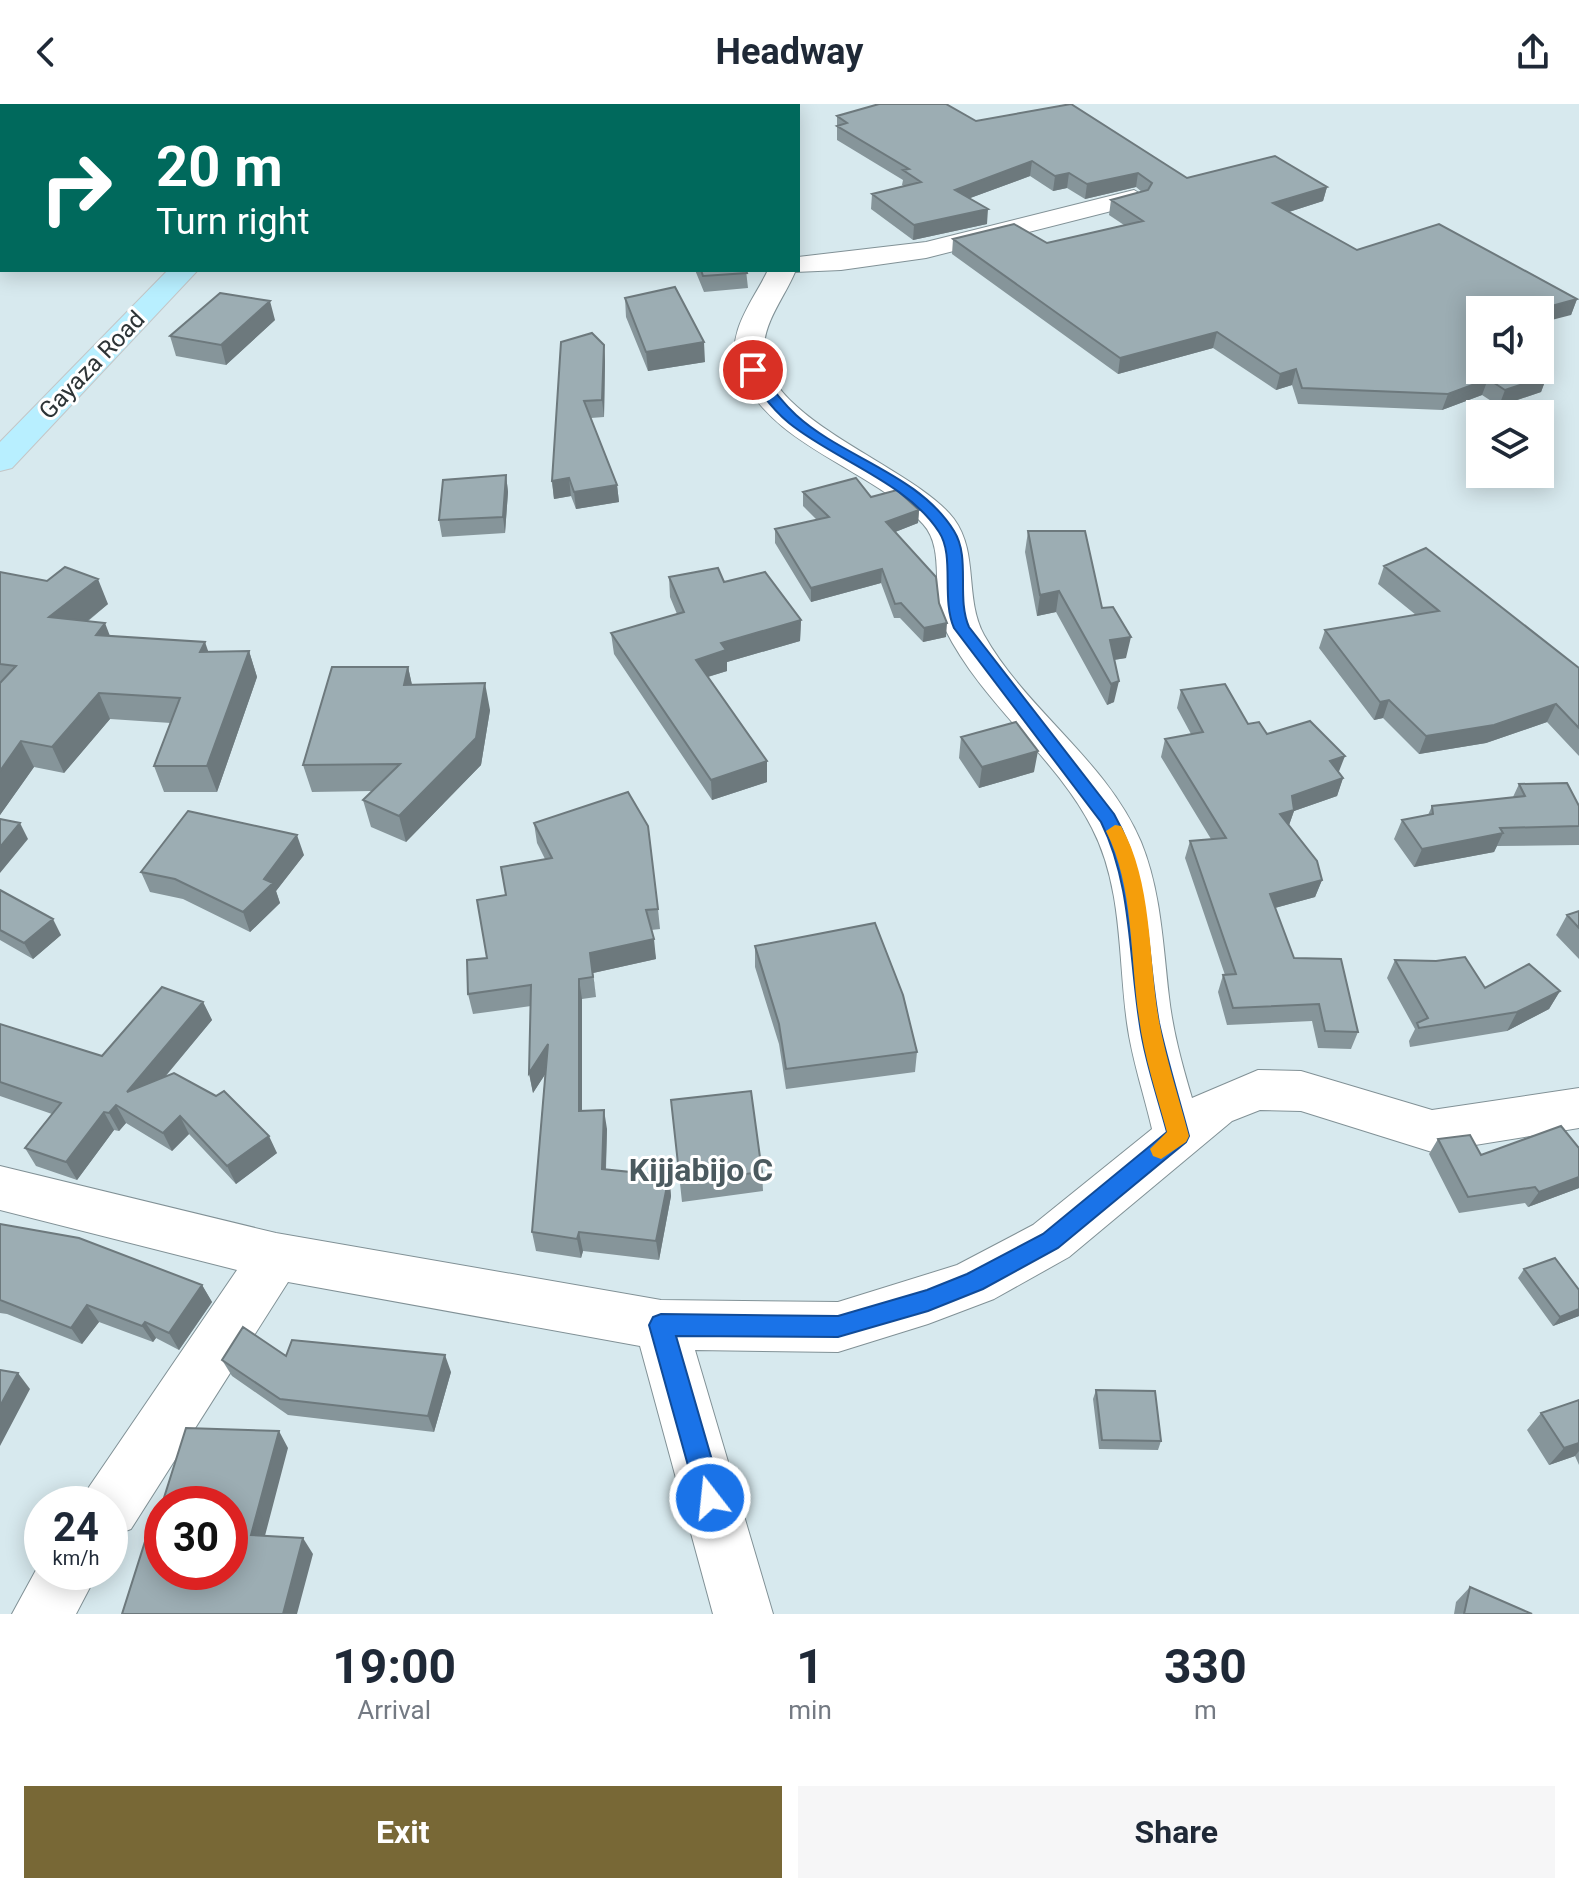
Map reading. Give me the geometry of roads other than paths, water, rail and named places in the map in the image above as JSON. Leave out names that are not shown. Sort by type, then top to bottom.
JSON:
[{"type":"main road","name":"Gayaza Road","points":[[0,461],[182,272]]},
{"type":"street","points":[[800,265],[950,247],[1134,198]]},
{"type":"street","points":[[781,272],[750,329],[748,348],[753,370],[765,390],[793,420],[897,486],[935,516],[948,534],[953,550],[954,609],[962,628],[1082,782],[1108,818],[1123,848],[1143,960],[1149,1023],[1178,1136]]},
{"type":"street","points":[[0,1188],[276,1256],[661,1325],[838,1327],[928,1300],[975,1282],[1051,1241],[1215,1107],[1258,1090],[1301,1091],[1432,1131],[1579,1108]]},
{"type":"street","points":[[124,1486],[276,1256]]},
{"type":"street","points":[[661,1325],[743,1614]]},
{"type":"street","points":[[42,1614],[57,1590]]},
{"type":"district","name":"Kijjabijo C","points":[[701,1170]]}]
